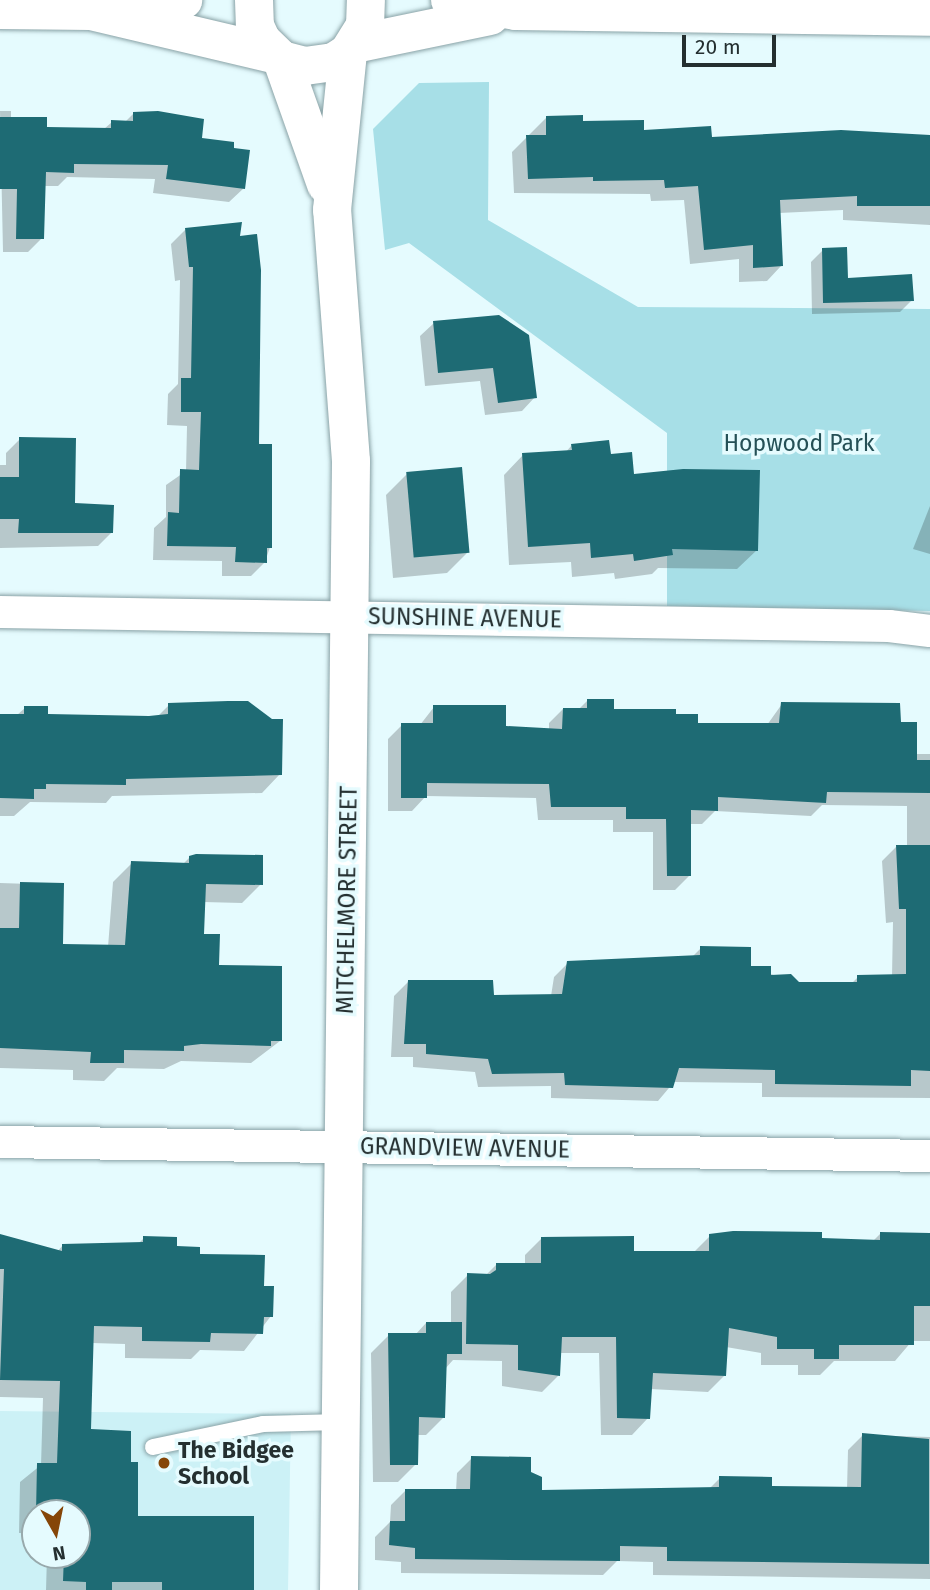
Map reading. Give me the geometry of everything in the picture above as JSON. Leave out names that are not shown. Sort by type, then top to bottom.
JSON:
[{"type":"street","points":[[0,10],[91,11],[183,0]]},
{"type":"street","name":"MITCHELMORE STREET","points":[[254,0],[255,26],[278,57],[332,210]]},
{"type":"street","name":"MITCHELMORE STREET","points":[[339,1590],[350,435],[332,210],[352,48],[365,26],[366,0]]},
{"type":"street","points":[[450,0],[516,12],[930,17]]},
{"type":"street","points":[[91,11],[321,65],[352,48],[516,12]]},
{"type":"street","name":"SUNSHINE AVENUE","points":[[0,612],[889,625],[930,631]]},
{"type":"street","name":"GRANDVIEW AVENUE","points":[[0,1142],[930,1156]]},
{"type":"lane","points":[[153,1447],[263,1424],[341,1422]]},
{"type":"shaded area","name":"The Bidgee School","points":[[0,1411],[291,1414],[288,1590],[0,1590]]},
{"type":"green space","name":"Hopwood Park","points":[[489,82],[488,220],[638,307],[930,309],[930,611],[667,606],[667,433],[409,243],[385,250],[373,129],[419,83]]},
{"type":"building","points":[[158,111],[204,119],[202,138],[234,142],[234,148],[250,150],[245,189],[166,179],[168,165],[74,164],[74,173],[46,172],[44,239],[16,239],[17,189],[0,189],[0,117],[47,117],[47,127],[111,128],[111,120],[133,121],[133,112]]},
{"type":"building","points":[[583,115],[583,121],[644,120],[644,130],[711,126],[712,137],[841,130],[930,135],[930,206],[857,206],[857,196],[780,200],[783,266],[753,268],[753,245],[704,250],[698,186],[665,188],[664,180],[593,181],[593,177],[528,179],[526,135],[546,135],[546,116]]},
{"type":"building","points":[[242,222],[240,236],[257,234],[261,270],[259,444],[272,444],[272,548],[267,548],[267,563],[235,562],[236,547],[167,546],[168,512],[179,513],[180,469],[199,470],[201,412],[181,412],[181,378],[191,378],[193,267],[189,267],[185,228]]},
{"type":"building","points":[[847,247],[848,278],[912,274],[914,301],[823,303],[822,248]]},
{"type":"building","points":[[499,315],[529,335],[537,398],[498,403],[493,368],[438,373],[433,321]]},
{"type":"building","points":[[19,437],[76,438],[75,503],[114,505],[113,533],[18,533],[19,519],[0,519],[0,477],[19,477]]},
{"type":"building","points":[[609,440],[611,454],[632,452],[634,474],[683,469],[760,470],[758,551],[672,549],[673,555],[634,561],[633,554],[591,558],[590,543],[528,547],[522,453],[572,450],[571,444]]},
{"type":"building","points":[[462,467],[469,553],[414,558],[406,472]]},
{"type":"building","points":[[587,699],[614,699],[614,709],[676,709],[676,714],[698,714],[698,723],[779,723],[781,702],[900,703],[901,722],[917,722],[917,760],[930,760],[930,793],[827,792],[826,803],[718,797],[718,811],[691,810],[691,876],[667,876],[666,819],[626,819],[626,807],[551,807],[549,784],[427,783],[427,798],[401,798],[401,723],[433,723],[433,705],[506,705],[506,726],[562,729],[563,708],[587,708]]},
{"type":"building","points":[[248,701],[272,719],[283,719],[282,775],[126,779],[126,785],[46,784],[46,789],[34,789],[34,799],[0,798],[0,714],[24,714],[24,706],[48,706],[48,714],[149,716],[168,714],[168,703]]},
{"type":"building","points":[[896,845],[930,845],[930,1071],[911,1070],[911,1086],[775,1084],[775,1070],[679,1068],[673,1088],[565,1085],[564,1073],[492,1074],[488,1059],[426,1054],[426,1044],[404,1044],[408,980],[493,980],[494,995],[562,994],[567,961],[700,955],[700,946],[751,947],[751,966],[771,966],[771,975],[791,974],[799,982],[857,982],[857,975],[906,974],[906,909],[899,909]]},
{"type":"building","points":[[263,855],[263,885],[206,884],[204,934],[220,934],[219,965],[282,966],[282,1041],[271,1041],[271,1046],[201,1044],[184,1046],[184,1051],[124,1050],[124,1063],[90,1063],[91,1052],[0,1048],[0,928],[19,928],[20,882],[64,883],[63,944],[125,945],[131,861],[189,863],[189,856]]},
{"type":"building","points":[[733,1231],[822,1232],[822,1238],[880,1240],[880,1232],[930,1233],[930,1306],[914,1306],[914,1345],[839,1345],[839,1359],[814,1359],[814,1349],[777,1349],[777,1337],[729,1328],[726,1376],[653,1373],[650,1419],[617,1418],[616,1337],[562,1337],[560,1376],[518,1370],[518,1345],[466,1344],[467,1273],[490,1274],[496,1270],[496,1263],[541,1263],[541,1237],[634,1236],[634,1251],[709,1251],[709,1234]]},
{"type":"building","points":[[0,1234],[62,1251],[62,1244],[143,1242],[143,1236],[177,1237],[177,1246],[200,1247],[200,1254],[265,1255],[264,1286],[274,1286],[273,1317],[264,1317],[263,1334],[211,1333],[210,1342],[142,1341],[142,1327],[94,1326],[91,1429],[131,1431],[131,1462],[138,1462],[138,1516],[254,1516],[254,1590],[162,1590],[162,1582],[112,1582],[112,1590],[86,1590],[86,1582],[63,1581],[63,1569],[91,1569],[91,1499],[36,1499],[37,1463],[57,1463],[60,1381],[0,1380],[4,1269],[0,1269]]},
{"type":"building","points":[[426,1322],[462,1322],[462,1354],[447,1354],[445,1418],[419,1417],[418,1465],[390,1465],[388,1333],[426,1333]]},
{"type":"building","points":[[862,1433],[929,1439],[929,1564],[667,1561],[667,1547],[620,1546],[620,1561],[415,1559],[415,1548],[389,1545],[390,1521],[405,1521],[405,1489],[470,1489],[471,1456],[531,1457],[531,1472],[542,1477],[542,1490],[719,1487],[719,1476],[772,1477],[772,1486],[861,1487]]},
{"type":"place","name":"The Bidgee School","points":[[164,1463]]}]
